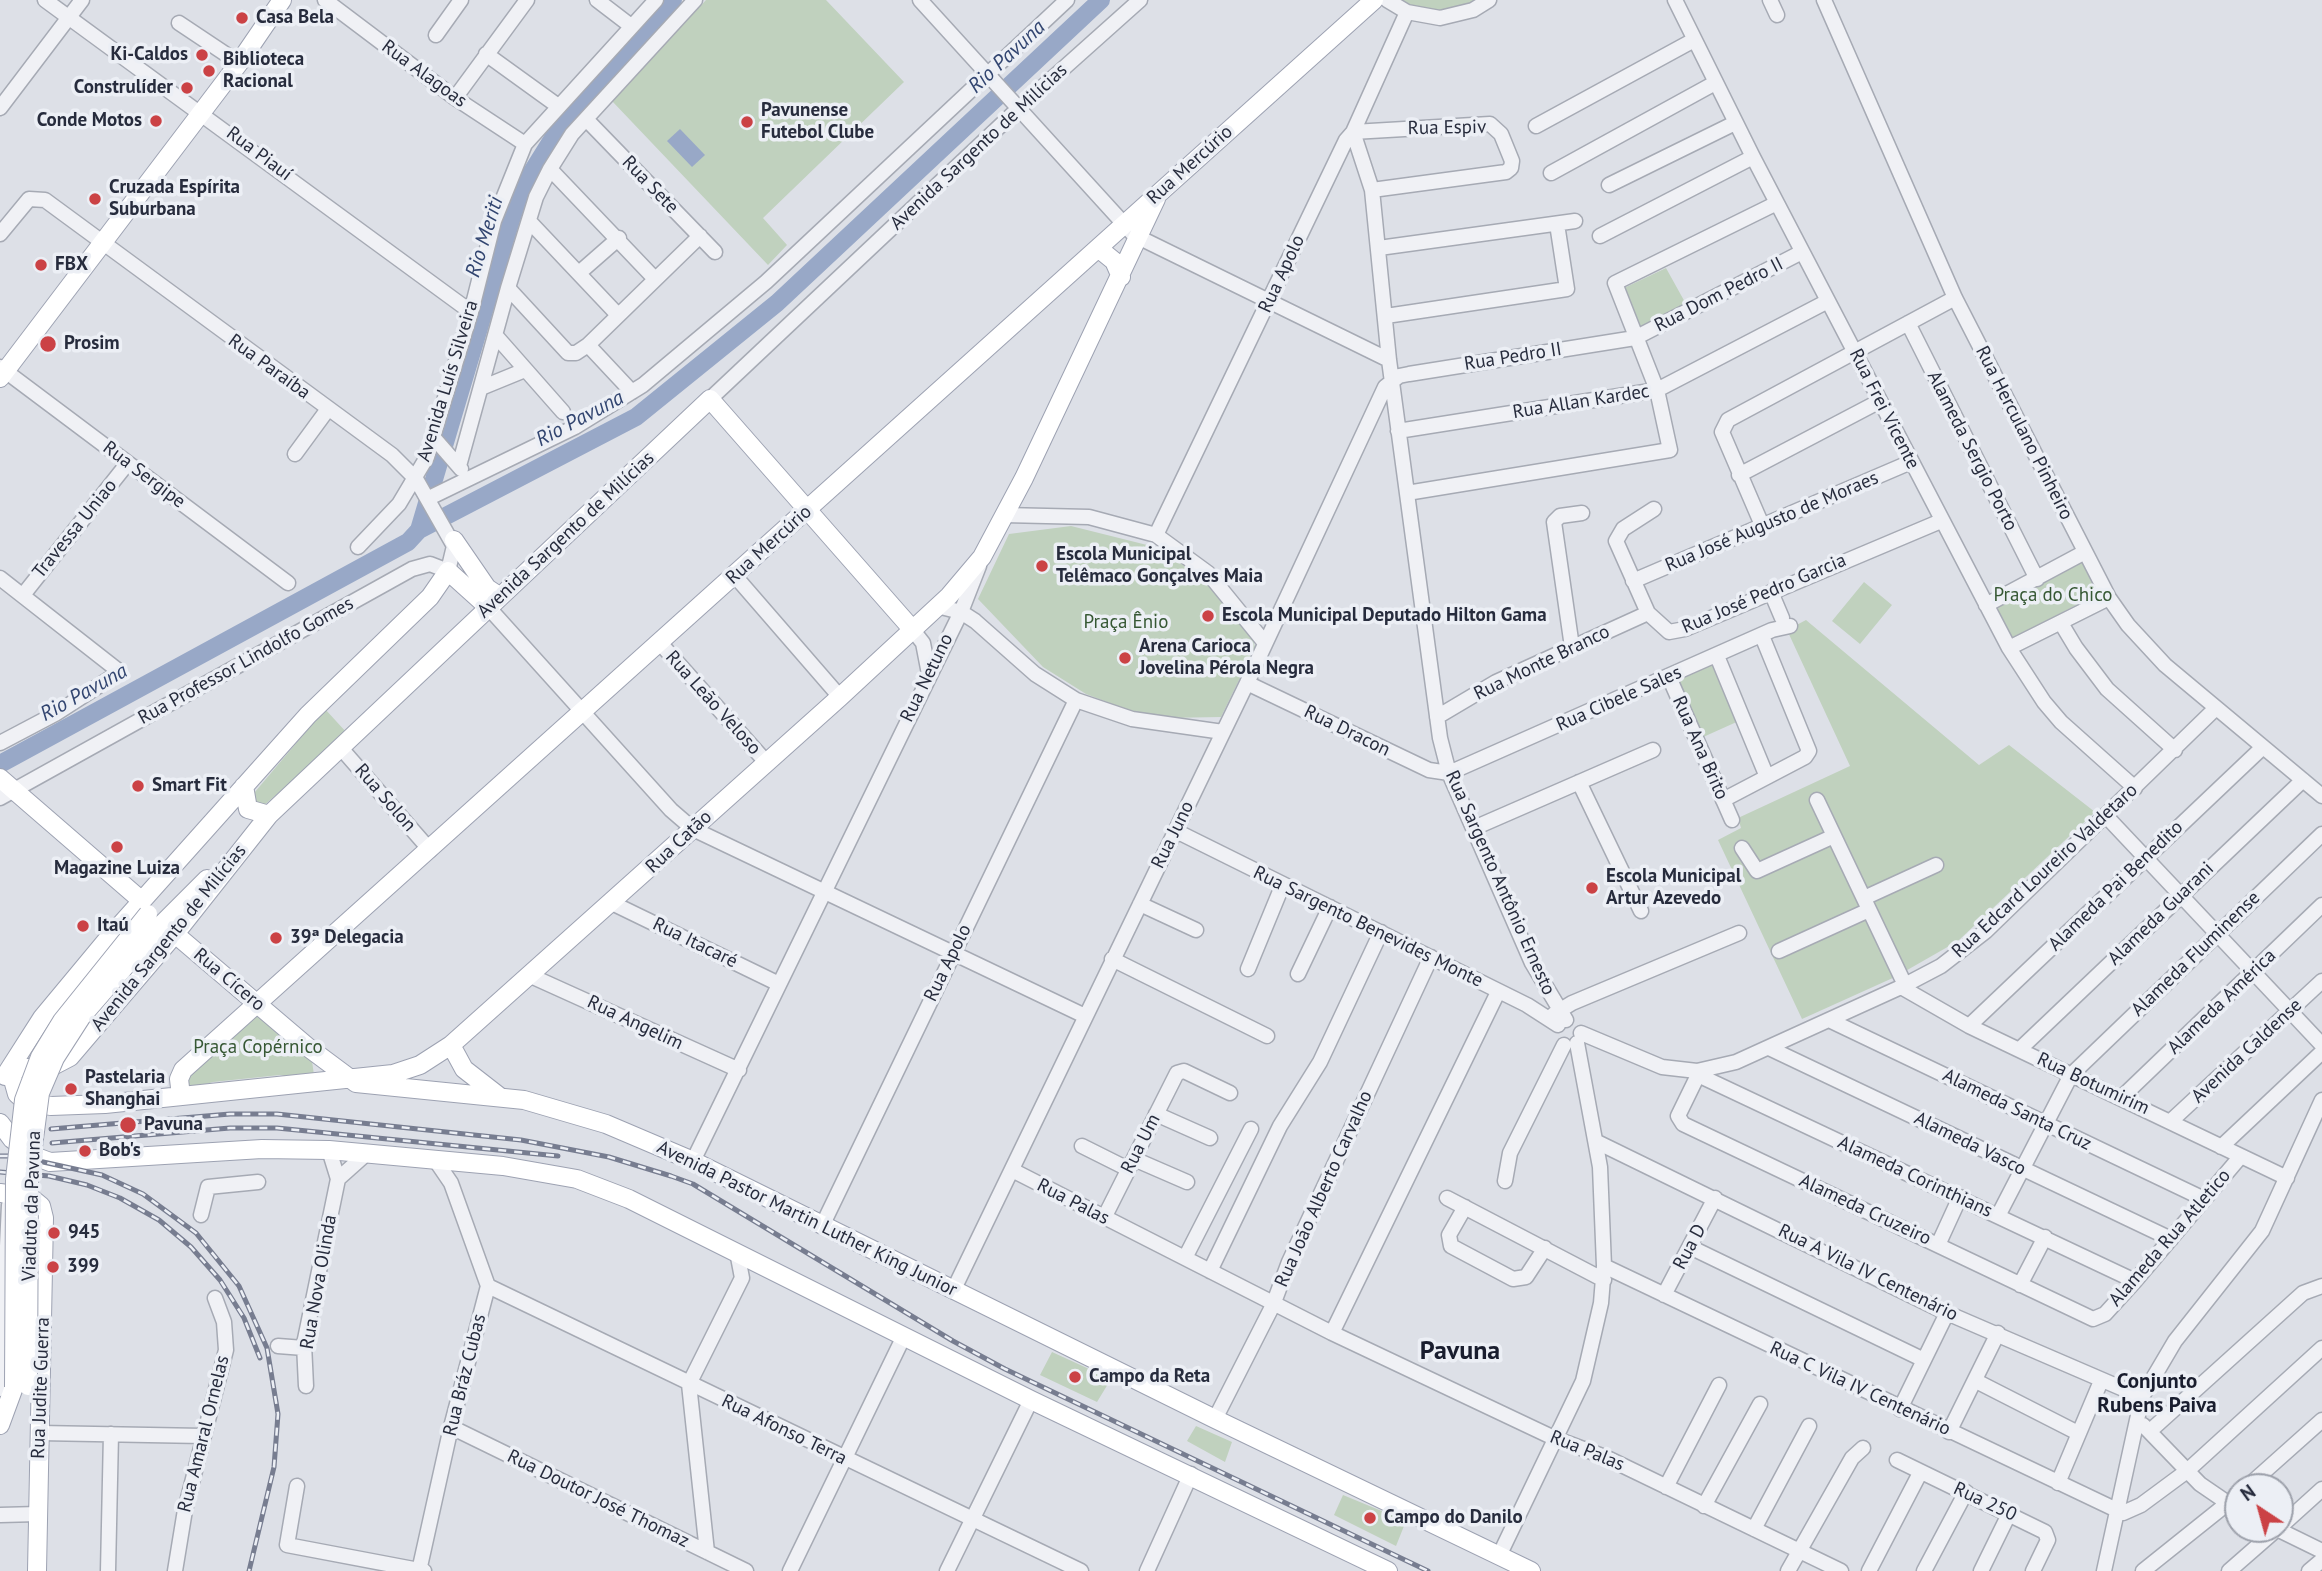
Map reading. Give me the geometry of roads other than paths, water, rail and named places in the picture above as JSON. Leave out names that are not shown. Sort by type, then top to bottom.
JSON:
[{"type":"main road","points":[[2,372],[239,63],[282,0]]},
{"type":"main road","name":"Rua Mercúrio","points":[[181,1096],[179,1079],[183,1070],[583,714],[1374,0]]},
{"type":"main road","name":"Rua Netuno","points":[[982,557],[1140,238],[1158,194]]},
{"type":"main road","points":[[1098,248],[1114,261],[1121,277]]},
{"type":"main road","points":[[710,398],[912,629]]},
{"type":"main road","name":"Avenida Sargento de Milícias","points":[[251,839],[269,815],[493,602],[647,461],[710,398]]},
{"type":"main road","points":[[454,540],[487,588],[493,602]]},
{"type":"main road","name":"Rua Catão","points":[[347,1078],[405,1072],[451,1045],[840,697],[937,606],[982,557]]},
{"type":"main road","points":[[448,571],[493,602]]},
{"type":"main road","name":"Avenida Sargento de Milícias","points":[[218,816],[308,715],[430,597],[448,571]]},
{"type":"main road","points":[[244,786],[248,809],[269,815]]},
{"type":"main road","name":"Rua Cícero","points":[[6,787],[156,919],[347,1078]]},
{"type":"main road","name":"Viaduto da Pavuna","points":[[38,1485],[14,1387],[29,1177],[40,1093],[55,1058],[82,1016],[156,919],[218,816]]},
{"type":"main road","name":"Viaduto da Pavuna","points":[[156,919],[251,839]]},
{"type":"main road","points":[[12,1139],[20,1117],[30,1103],[17,1094],[7,1073],[54,1002],[156,919]]},
{"type":"main road","name":"Avenida Sargento de Milícias","points":[[7,1073],[50,1068],[70,1057],[156,919]]},
{"type":"main road","points":[[451,1045],[464,1069],[500,1097]]},
{"type":"main road","name":"Avenida Pastor Martin Luther King Junior","points":[[30,1103],[51,1106],[91,1105],[347,1078],[368,1087],[500,1097],[568,1111],[693,1161],[953,1291],[1531,1571]]},
{"type":"main road","points":[[0,1122],[12,1139],[34,1156],[50,1162],[262,1149],[329,1150],[536,1170],[577,1179],[629,1199],[1031,1399],[1388,1571]]},
{"type":"main road","points":[[0,1193],[22,1194]]},
{"type":"main road","name":"Rua Judite Guerra","points":[[22,1194],[41,1206],[45,1238],[37,1571]]},
{"type":"main road","points":[[0,1425],[14,1387]]},
{"type":"street","name":"Rua Piauí","points":[[45,0],[68,19],[201,111],[471,312]]},
{"type":"street","points":[[0,108],[82,0]]},
{"type":"street","name":"Rua Alagoas","points":[[325,0],[455,97],[525,144]]},
{"type":"street","points":[[436,35],[461,0]]},
{"type":"street","points":[[455,97],[527,0]]},
{"type":"street","points":[[597,0],[631,26]]},
{"type":"street","name":"Avenida Luís Silveira","points":[[358,547],[383,522],[416,479],[436,440],[498,210],[525,144],[656,0]]},
{"type":"street","name":"Avenida Luís Silveira","points":[[458,484],[457,462],[529,221],[550,169],[586,119],[695,0]]},
{"type":"street","points":[[433,499],[575,427],[632,392],[766,282],[989,76],[1067,0]]},
{"type":"street","name":"Avenida Sargento de Milícias","points":[[710,398],[1017,107],[1140,0]]},
{"type":"street","points":[[1387,0],[1407,12],[1423,17],[1457,16],[1489,0]]},
{"type":"street","name":"Rua Frei Vicente","points":[[1675,0],[1735,123],[2009,648],[2044,702],[2061,722],[2135,788]]},
{"type":"street","points":[[1770,0],[1777,15]]},
{"type":"street","name":"Rua Herculano Pinheiro","points":[[1824,0],[1955,298],[2109,598],[2144,645],[2322,796]]},
{"type":"street","points":[[923,1],[1124,225],[1140,238],[1389,360]]},
{"type":"street","name":"Rua Apolo","points":[[1156,535],[1346,140],[1353,132],[1407,12]]},
{"type":"street","points":[[179,23],[239,63]]},
{"type":"street","points":[[1536,126],[1694,40]]},
{"type":"street","points":[[486,54],[558,106]]},
{"type":"street","points":[[1551,173],[1715,83]]},
{"type":"street","name":"Rua Sete","points":[[586,119],[715,252]]},
{"type":"street","points":[[1609,185],[1735,123]]},
{"type":"street","name":"Rua Espiv","points":[[1353,132],[1490,124],[1501,134],[1512,161],[1511,168],[1506,172],[1372,190]]},
{"type":"street","name":"Rua Sargento Antônio Ernesto","points":[[1353,132],[1372,190],[1398,431],[1437,717],[1449,773],[1558,1018]]},
{"type":"street","points":[[1600,236],[1753,157]]},
{"type":"street","points":[[550,169],[619,238],[655,279]]},
{"type":"street","name":"Rua Paraíba","points":[[0,234],[24,203],[36,197],[45,200],[392,455],[433,499],[454,540]]},
{"type":"street","points":[[1407,493],[1670,450],[1657,390],[1615,283],[1777,203]]},
{"type":"street","points":[[529,221],[617,314]]},
{"type":"street","points":[[1378,248],[1575,221]]},
{"type":"street","points":[[1387,316],[1567,289],[1557,224]]},
{"type":"street","points":[[508,288],[568,353],[576,353],[588,345],[700,236]]},
{"type":"street","points":[[579,273],[619,238]]},
{"type":"street","name":"Rua Dom Pedro II","points":[[1635,338],[1802,252]]},
{"type":"street","points":[[1762,525],[1722,432],[1728,420],[1955,298]]},
{"type":"street","name":"Rua Allan Kardec","points":[[1398,431],[1657,390],[1828,301]]},
{"type":"street","name":"Alameda Sergio Porto","points":[[1908,323],[2037,579]]},
{"type":"street","points":[[496,336],[563,412]]},
{"type":"street","name":"Rua Pedro II","points":[[1392,380],[1409,374],[1635,338]]},
{"type":"street","points":[[588,345],[632,392]]},
{"type":"street","points":[[481,388],[526,370]]},
{"type":"street","name":"Rua Sergipe","points":[[2,372],[288,583]]},
{"type":"street","name":"Rua Juno","points":[[953,1291],[1247,683],[1380,396],[1392,380]]},
{"type":"street","points":[[1739,475],[1880,401]]},
{"type":"street","points":[[295,454],[328,409]]},
{"type":"street","points":[[436,440],[457,462]]},
{"type":"street","name":"Rua José Augusto de Moraes","points":[[1633,581],[1911,462]]},
{"type":"street","name":"Travessa Uniao","points":[[23,595],[127,464]]},
{"type":"street","points":[[1648,613],[1616,541],[1618,534],[1654,509]]},
{"type":"street","points":[[1572,647],[1554,522],[1560,516],[1582,513]]},
{"type":"street","points":[[1004,515],[1089,517],[1156,535],[1208,572],[1265,643]]},
{"type":"street","name":"Rua José Pedro Garcia","points":[[1648,613],[1662,629],[1678,631],[1941,521]]},
{"type":"street","points":[[448,571],[454,540]]},
{"type":"street","points":[[1986,605],[2085,552]]},
{"type":"street","name":"Rua Netuno","points":[[693,1161],[961,612],[982,557]]},
{"type":"street","name":"Rua Professor Lindolfo Gomes","points":[[6,787],[412,569],[430,564],[448,571]]},
{"type":"street","points":[[735,576],[840,697]]},
{"type":"street","points":[[0,578],[120,672],[55,714],[0,743]]},
{"type":"street","name":"Rua Cibele Sales","points":[[1449,773],[1762,636],[1786,622],[1771,592]]},
{"type":"street","points":[[2009,648],[2109,598]]},
{"type":"street","points":[[493,602],[583,714],[671,810],[693,828],[1085,1016]]},
{"type":"street","points":[[937,606],[961,612],[989,632],[1035,674],[1076,700],[1132,719],[1223,732]]},
{"type":"street","name":"Rua Monte Branco","points":[[1437,717],[1496,682],[1648,613]]},
{"type":"street","points":[[2061,623],[2076,648],[2108,689],[2175,750]]},
{"type":"street","points":[[912,629],[923,643],[929,674]]},
{"type":"street","points":[[1723,800],[1805,757],[1809,751],[1762,636]]},
{"type":"street","name":"Rua Leão Veloso","points":[[660,643],[766,762]]},
{"type":"street","points":[[1717,656],[1767,776]]},
{"type":"street","name":"Rua Ana Brito","points":[[1669,677],[1732,820]]},
{"type":"street","name":"Rua Dracon","points":[[1247,683],[1429,770],[1449,773]]},
{"type":"street","name":"Rua Apolo","points":[[822,1226],[1076,700]]},
{"type":"street","name":"Rua Edcard Loureiro Valdetaro","points":[[1558,1018],[1578,1024],[1574,1040],[1662,1067],[1698,1073],[1736,1062],[1769,1048],[1903,986],[1941,966],[1986,931],[2216,708]]},
{"type":"street","name":"Rua Solon","points":[[340,747],[430,850]]},
{"type":"street","name":"Alameda Pai Benedito","points":[[1969,1026],[2263,747]]},
{"type":"street","points":[[1474,828],[1653,750]]},
{"type":"street","name":"Alameda Guarani","points":[[2020,1049],[2303,780]]},
{"type":"street","points":[[1578,782],[1642,911]]},
{"type":"street","points":[[1817,800],[1903,986]]},
{"type":"street","points":[[2106,816],[2322,1045]]},
{"type":"street","name":"Rua Sargento Benevides Monte","points":[[1176,831],[1498,992],[1558,1018]]},
{"type":"street","name":"Alameda Fluminense","points":[[1998,1216],[2024,1171],[2071,1075],[2322,834]]},
{"type":"street","points":[[1742,848],[1757,871],[1834,836]]},
{"type":"street","points":[[1779,951],[1936,866]]},
{"type":"street","points":[[1248,970],[1283,884]]},
{"type":"street","name":"Rua Itacaré","points":[[612,903],[779,984]]},
{"type":"street","points":[[1140,904],[1196,930]]},
{"type":"street","name":"Alameda América","points":[[2121,1098],[2322,905]]},
{"type":"street","points":[[1298,974],[1330,907]]},
{"type":"street","points":[[1210,1271],[1280,1126],[1320,1062],[1381,932]]},
{"type":"street","points":[[1574,1040],[1557,1038],[1558,1018],[1739,933]]},
{"type":"street","name":"Rua João Alberto Carvalho","points":[[1215,1419],[1273,1304],[1295,1249],[1431,957]]},
{"type":"street","points":[[1112,959],[1267,1037]]},
{"type":"street","name":"Rua Angelim","points":[[531,976],[738,1070]]},
{"type":"street","name":"Avenida Caldense","points":[[2171,1121],[2322,981]]},
{"type":"street","name":"Rua Botumirim","points":[[1903,986],[1969,1026],[2287,1178]]},
{"type":"street","points":[[1332,1333],[1498,992]]},
{"type":"street","name":"Alameda Santa Cruz","points":[[1829,1020],[2204,1199]]},
{"type":"street","points":[[1499,1556],[1554,1438],[1573,1405],[1591,1357],[1604,1273],[1597,1142],[1574,1040]]},
{"type":"street","points":[[1505,1181],[1510,1153],[1574,1040]]},
{"type":"street","name":"Alameda Vasco","points":[[1769,1048],[2171,1239]]},
{"type":"street","points":[[2221,1147],[2322,1052]]},
{"type":"street","name":"Rua Um","points":[[1104,1218],[1179,1071],[1230,1093]]},
{"type":"street","name":"Alameda Corinthians","points":[[1698,1073],[2135,1281]]},
{"type":"street","name":"Alameda Cruzeiro","points":[[1698,1073],[1678,1116],[1683,1124],[2020,1285],[2098,1319]]},
{"type":"street","points":[[2104,1571],[2142,1397],[2175,1341],[2255,1242],[2322,1100]]},
{"type":"street","points":[[1156,1114],[1210,1138]]},
{"type":"street","points":[[1185,1258],[1251,1129]]},
{"type":"street","name":"Rua A Vila IV Centenário","points":[[1597,1142],[1947,1313],[2142,1397]]},
{"type":"street","points":[[1082,1146],[1187,1182]]},
{"type":"street","name":"Rua Nova Olinda","points":[[306,1386],[308,1371],[304,1348],[338,1179],[329,1150]]},
{"type":"street","points":[[338,1179],[366,1154]]},
{"type":"street","name":"Alameda Rua Atletico","points":[[2098,1319],[2135,1281],[2241,1156]]},
{"type":"street","points":[[445,1162],[488,1286]]},
{"type":"street","name":"Rua Palas","points":[[1012,1170],[1332,1333],[1554,1438],[1605,1457],[1841,1571]]},
{"type":"street","points":[[201,1215],[208,1187],[258,1182]]},
{"type":"street","points":[[14,1387],[6,1213],[11,1202],[22,1194]]},
{"type":"street","points":[[1938,1245],[1960,1197]]},
{"type":"street","name":"Rua C Vila IV Centenário","points":[[1447,1198],[1545,1248],[1664,1295],[2116,1512]]},
{"type":"street","name":"Rua D","points":[[1664,1295],[1715,1198]]},
{"type":"street","points":[[1465,1207],[1449,1235],[1451,1246],[1501,1273],[1513,1279],[1526,1277],[1545,1248]]},
{"type":"street","points":[[2020,1285],[2045,1237]]},
{"type":"street","points":[[1690,1247],[1924,1360]]},
{"type":"street","points":[[737,1252],[742,1279]]},
{"type":"street","points":[[707,1552],[688,1384],[742,1279],[757,1262]]},
{"type":"street","name":"Rua Afonso Terra","points":[[488,1286],[1081,1571]]},
{"type":"street","name":"Rua Bráz Cubas","points":[[421,1570],[451,1427],[488,1286]]},
{"type":"street","points":[[2150,1431],[2303,1293],[2318,1287]]},
{"type":"street","name":"Rua Amaral Ornelas","points":[[175,1571],[178,1542],[226,1350],[224,1322],[215,1298]]},
{"type":"street","points":[[1900,1409],[1947,1313]]},
{"type":"street","points":[[1949,1432],[1998,1333]]},
{"type":"street","points":[[790,1571],[904,1336]]},
{"type":"street","points":[[278,1346],[304,1348]]},
{"type":"street","points":[[2116,1512],[2131,1511],[2187,1471],[2322,1348]]},
{"type":"street","points":[[1976,1381],[2078,1433]]},
{"type":"street","points":[[2058,1483],[2101,1381]]},
{"type":"street","points":[[1666,1487],[1719,1385]]},
{"type":"street","points":[[947,1571],[1031,1399]]},
{"type":"street","points":[[1704,1506],[1760,1404]]},
{"type":"street","points":[[2137,1420],[2187,1471],[2224,1496]]},
{"type":"street","points":[[2263,1473],[2322,1420]]},
{"type":"street","points":[[1754,1529],[1809,1426]]},
{"type":"street","name":"Rua Doutor José Thomaz","points":[[451,1427],[747,1571]]},
{"type":"street","points":[[40,1433],[203,1436]]},
{"type":"street","points":[[108,1571],[111,1434]]},
{"type":"street","points":[[1788,1571],[1852,1458],[1863,1448]]},
{"type":"street","name":"Rua 250","points":[[1898,1460],[1920,1473],[2010,1512],[2048,1534],[2033,1571]]},
{"type":"street","points":[[1869,1571],[1920,1473]]},
{"type":"street","points":[[1147,1571],[1191,1474]]},
{"type":"street","points":[[296,1486],[287,1545],[421,1570]]},
{"type":"street","points":[[2294,1514],[2322,1489]]},
{"type":"street","points":[[1924,1571],[1966,1492]]},
{"type":"street","points":[[2143,1571],[2224,1510]]},
{"type":"street","points":[[1981,1571],[2010,1512]]},
{"type":"street","points":[[0,1515],[38,1514]]},
{"type":"street","points":[[2294,1536],[2322,1550]]},
{"type":"street","points":[[2229,1571],[2262,1543]]},
{"type":"street","points":[[2309,1571],[2322,1560]]},
{"type":"water","points":[[680,129],[705,155],[692,167],[667,141]]},
{"type":"waterway","name":"Rio Meriti","points":[[419,530],[512,217],[525,183],[563,122],[673,0]]},
{"type":"waterway","name":"Rio Pavuna","points":[[0,764],[408,542],[419,530],[636,417],[777,303],[1101,0]]},
{"type":"railway","points":[[51,1129],[230,1114],[277,1114],[521,1140],[609,1157],[671,1176],[693,1184],[953,1341],[1005,1369],[1428,1571]]},
{"type":"railway","points":[[52,1143],[230,1128],[277,1128],[558,1156]]},
{"type":"railway","points":[[0,1156],[16,1156],[102,1175],[143,1194],[196,1233],[239,1286],[267,1348],[278,1414],[274,1467],[249,1571]]},
{"type":"railway","points":[[0,1172],[49,1176],[87,1185],[120,1198],[159,1220],[191,1247],[220,1280],[244,1318],[260,1358]]},
{"type":"place","name":"Casa Bela","points":[[242,18]]},
{"type":"place","name":"Ki-Caldos","points":[[202,55]]},
{"type":"place","name":"Biblioteca Racional","points":[[209,71]]},
{"type":"place","name":"Construlíder","points":[[187,88]]},
{"type":"place","name":"Conde Motos","points":[[156,121]]},
{"type":"place","name":"Pavunense Futebol Clube","points":[[747,122]]},
{"type":"place","name":"Cruzada Espírita Suburbana","points":[[95,199]]},
{"type":"place","name":"FBX","points":[[41,265]]},
{"type":"place","name":"Prosim","points":[[48,344]]},
{"type":"place","name":"Escola Municipal Telêmaco Gonçalves Maia","points":[[1042,566]]},
{"type":"place","name":"Escola Municipal Deputado Hilton Gama","points":[[1208,616]]},
{"type":"place","name":"Arena Carioca Jovelina Pérola Negra","points":[[1125,658]]},
{"type":"place","name":"Smart Fit","points":[[138,786]]},
{"type":"place","name":"Magazine Luiza","points":[[117,847]]},
{"type":"place","name":"Escola Municipal Artur Azevedo","points":[[1592,888]]},
{"type":"place","name":"Itaú","points":[[83,926]]},
{"type":"place","name":"39ª Delegacia","points":[[276,938]]},
{"type":"place","name":"Pastelaria Shanghai","points":[[71,1089]]},
{"type":"place","name":"Pavuna","points":[[128,1125]]},
{"type":"place","name":"Bob's","points":[[85,1151]]},
{"type":"place","name":"945","points":[[54,1233]]},
{"type":"place","name":"399","points":[[53,1267]]},
{"type":"place","name":"Campo da Reta","points":[[1075,1377]]},
{"type":"place","name":"Campo do Danilo","points":[[1370,1518]]},
{"type":"district","name":"Pavuna","points":[[1460,1352]]},
{"type":"district","name":"Conjunto Rubens Paiva","points":[[2157,1394]]},
{"type":"park label","name":"Praça do Chico","points":[[2053,596]]},
{"type":"park label","name":"Praça Ênio","points":[[1126,623]]},
{"type":"park label","name":"Praça Copérnico","points":[[258,1048]]}]
